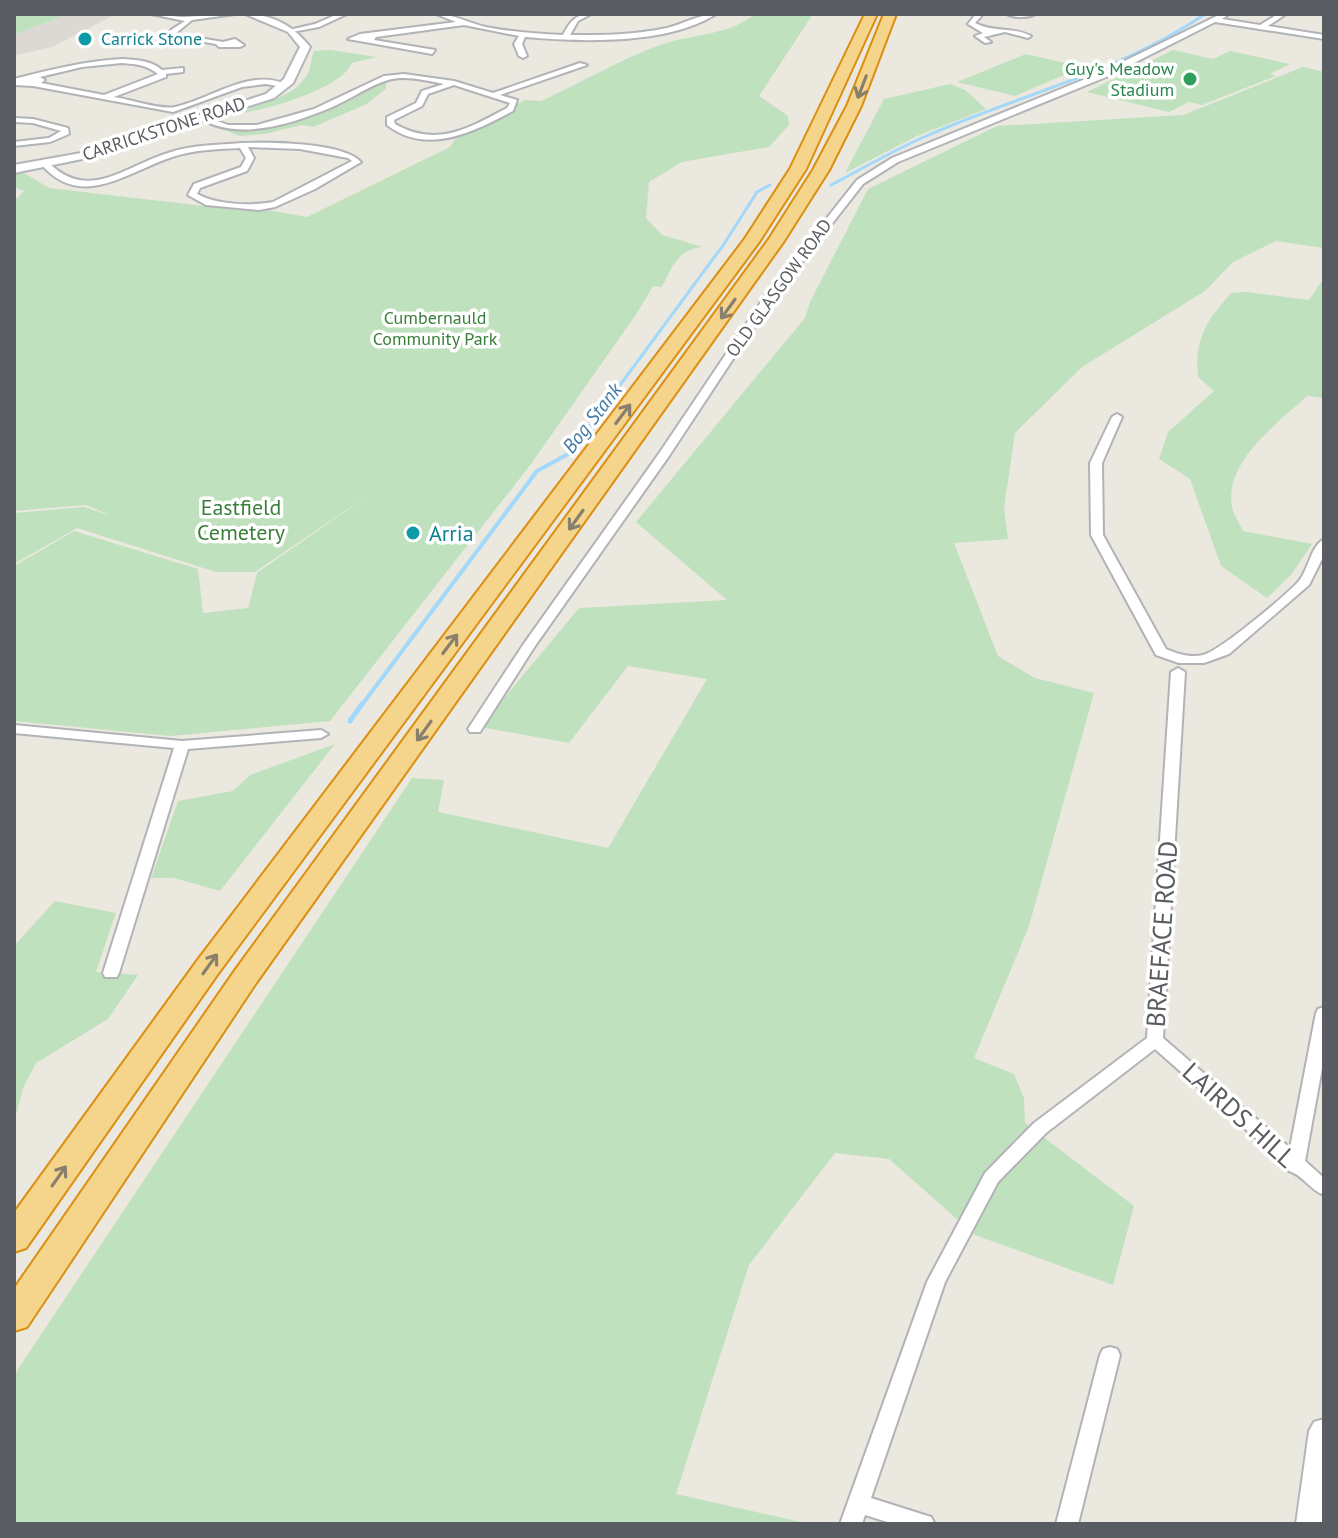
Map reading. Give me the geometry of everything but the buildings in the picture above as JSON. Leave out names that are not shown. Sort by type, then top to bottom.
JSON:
[{"type":"highway","points":[[14,1239],[207,968],[751,242],[798,169],[871,14]]},
{"type":"highway","points":[[14,1317],[246,976],[776,241],[821,170],[854,106],[890,14]]},
{"type":"street","points":[[154,14],[165,18],[189,19],[232,14]]},
{"type":"street","points":[[34,80],[103,98],[173,110],[191,106],[241,85],[284,85],[295,73],[297,62],[291,50],[302,42],[292,30],[250,14]]},
{"type":"street","points":[[292,30],[317,26],[344,14]]},
{"type":"street","points":[[439,14],[490,30],[566,35],[650,33],[688,25],[713,14]]},
{"type":"street","points":[[566,35],[575,20],[588,14]]},
{"type":"street","points":[[980,14],[971,24],[989,33]]},
{"type":"street","points":[[1010,14],[1032,14]]},
{"type":"street","name":"OLD GLASGOW ROAD","points":[[475,729],[529,645],[663,456],[766,301],[860,182],[895,160],[1103,75],[1226,14]]},
{"type":"street","points":[[1261,27],[1283,14]]},
{"type":"street","points":[[189,19],[171,35],[220,43]]},
{"type":"street","points":[[1216,20],[1324,37]]},
{"type":"street","points":[[432,52],[368,38],[465,23]]},
{"type":"street","points":[[987,42],[978,36],[1015,30],[1027,35],[1013,38]]},
{"type":"street","points":[[506,52],[522,54],[518,44],[524,33]]},
{"type":"street","points":[[14,82],[111,61],[145,65],[162,72],[180,70]]},
{"type":"street","points":[[548,65],[562,70]]},
{"type":"street","points":[[496,94],[583,65]]},
{"type":"street","points":[[103,98],[159,77],[163,75],[162,72]]},
{"type":"street","points":[[381,72],[391,77]]},
{"type":"street","points":[[204,118],[227,127],[257,127],[331,106],[391,77],[419,76],[454,83],[514,102],[510,109],[459,135],[430,138],[401,131],[391,125],[390,119],[419,104],[425,93],[454,83]]},
{"type":"street","name":"CARRICKSTONE ROAD","points":[[14,169],[102,151],[270,96],[284,85]]},
{"type":"street","points":[[14,120],[33,121],[65,130],[65,134],[50,140],[14,144]]},
{"type":"street","points":[[45,164],[65,182],[89,184],[113,179],[177,153],[242,145],[294,144],[351,156],[357,162],[275,204],[259,207],[206,202],[192,195],[197,186],[244,169],[250,158],[242,145]]},
{"type":"street","points":[[1117,417],[1096,463],[1097,535],[1161,652],[1179,659],[1204,659],[1224,651],[1305,582],[1324,543]]},
{"type":"street","name":"BRAEFACE ROAD","points":[[855,1514],[936,1282],[991,1178],[1040,1128],[1155,1040],[1178,672]]},
{"type":"street","points":[[14,729],[182,745],[321,734]]},
{"type":"street","points":[[111,973],[182,745]]},
{"type":"street","points":[[1295,1166],[1324,1013]]},
{"type":"street","name":"LAIRDS HILL","points":[[1155,1040],[1295,1166],[1324,1188]]},
{"type":"street","points":[[1067,1524],[1110,1355]]},
{"type":"street","points":[[1311,1524],[1323,1448]]},
{"type":"street","points":[[855,1514],[924,1524]]},
{"type":"shaded area","points":[[68,14],[116,14],[52,47],[14,56],[14,35]]},
{"type":"green space","points":[[14,14],[68,14],[14,35]]},
{"type":"green space","name":"Cumbernauld Community Park","points":[[755,14],[813,14],[759,96],[788,116],[789,125],[769,147],[682,162],[649,182],[646,218],[662,235],[703,247],[687,251],[673,266],[662,287],[653,286],[531,464],[330,721],[171,736],[14,721],[14,566],[74,531],[198,569],[203,613],[248,608],[257,573],[377,489],[255,572],[216,572],[77,528],[14,564],[14,513],[84,507],[112,516],[86,505],[14,511],[14,201],[24,191],[14,187],[14,174],[24,173],[49,188],[247,211],[267,210],[307,217],[450,147],[455,139],[515,109],[525,100],[541,101],[651,48],[723,30]]},
{"type":"green space","points":[[330,50],[377,57],[352,63],[334,81],[303,96],[241,113],[294,89],[308,73],[314,51]]},
{"type":"green space","name":"Guy's Meadow Stadium","points":[[1173,50],[1213,59],[1230,51],[1290,64],[1270,74],[1276,76],[1202,105],[1189,102],[1169,112],[1087,92]]},
{"type":"green space","points":[[1026,54],[1083,67],[1015,96],[957,82]]},
{"type":"green space","points":[[1303,67],[1324,72],[1324,248],[1276,241],[1233,262],[1205,291],[1082,367],[1015,433],[1004,508],[1008,539],[954,543],[998,656],[1035,678],[1094,693],[1029,926],[974,1058],[1014,1074],[1024,1098],[1025,1123],[1134,1206],[1113,1285],[975,1235],[889,1159],[835,1153],[749,1265],[676,1494],[810,1524],[14,1524],[14,1378],[18,1369],[412,778],[444,780],[438,812],[608,848],[707,679],[628,666],[569,743],[480,727],[579,608],[727,600],[636,522],[805,318],[810,302],[868,189],[997,126],[1183,115]]},
{"type":"green space","points":[[386,82],[386,89],[365,105],[313,127],[302,125],[265,134],[239,136],[222,129],[265,127],[307,116]]},
{"type":"green space","points":[[950,84],[965,90],[986,109],[917,136],[845,173],[884,99]]},
{"type":"green space","points":[[1324,278],[1324,398],[1307,396],[1268,431],[1244,459],[1232,490],[1232,507],[1243,531],[1312,544],[1291,575],[1267,598],[1221,566],[1190,479],[1159,459],[1168,432],[1214,391],[1198,377],[1198,352],[1209,321],[1231,293],[1247,292],[1309,300]]},
{"type":"green space","points":[[335,744],[220,891],[174,878],[151,878],[178,801],[233,791],[250,775]]},
{"type":"green space","points":[[55,901],[116,913],[96,972],[138,975],[108,1019],[36,1063],[24,1086],[14,1121],[14,946]]},
{"type":"waterway","name":"Bog Stank","points":[[831,185],[924,137],[1138,52],[1205,14]]},
{"type":"waterway","name":"Bog Stank","points":[[598,415],[724,244],[757,192],[770,185]]},
{"type":"waterway","name":"Bog Stank","points":[[361,706],[537,471],[570,453],[600,413]]},
{"type":"waterway","name":"Bog Stank","points":[[350,721],[362,704]]},
{"type":"place","name":"Carrick Stone","points":[[85,39]]},
{"type":"place","name":"Guy's Meadow Stadium","points":[[1190,79]]},
{"type":"place","name":"Arria","points":[[413,533]]},
{"type":"park label","name":"Eastfield Cemetery","points":[[241,520]]}]
